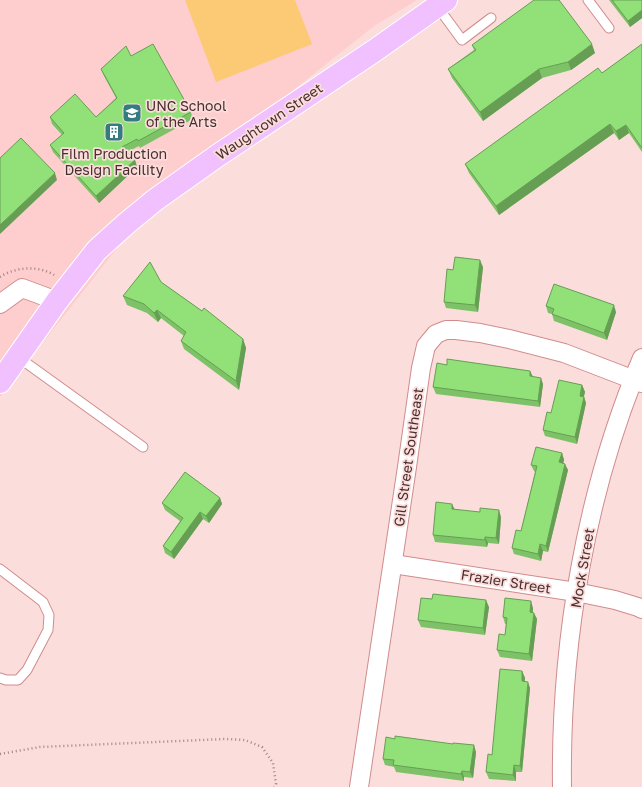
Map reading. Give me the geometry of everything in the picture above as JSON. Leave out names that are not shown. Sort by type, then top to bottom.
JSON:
[{"type":"main road","name":"Waughtown Street","points":[[0,382],[57,301],[97,250],[127,223],[155,200],[217,156],[374,51],[442,3]]},
{"type":"street","points":[[0,304],[22,288],[57,301]]},
{"type":"street","name":"Gill Street Southeast","points":[[359,787],[421,368],[426,346],[436,334],[446,330],[480,333],[564,353],[637,381]]},
{"type":"street","name":"Mock Street","points":[[562,787],[565,688],[576,592],[587,535],[600,481],[611,443],[637,381],[642,358]]},
{"type":"street","name":"Frazier Street","points":[[393,564],[576,592],[615,600],[642,609]]},
{"type":"lane","points":[[588,0],[609,28]]},
{"type":"lane","points":[[442,3],[462,40],[491,18]]},
{"type":"lane","points":[[18,357],[143,447]]},
{"type":"lane","points":[[0,569],[43,602],[48,615],[48,630],[27,670],[18,680],[6,680],[0,678]]},
{"type":"path","points":[[0,754],[40,747],[225,739],[246,740],[262,747],[273,763],[276,784],[274,787]]},
{"type":"shaded area","name":"UNC School of the Arts","points":[[0,0],[417,0],[374,26],[155,200],[0,397]]},
{"type":"shaded area","points":[[185,0],[295,0],[312,44],[216,82]]},
{"type":"building","points":[[534,0],[559,0],[592,44],[568,62],[539,69],[480,112],[448,69],[476,50],[472,45]]},
{"type":"building","points":[[612,0],[642,0],[642,10],[628,21]]},
{"type":"building","name":"Film Production Design Facility","points":[[153,44],[191,112],[138,141],[137,139],[122,147],[135,160],[96,196],[50,145],[64,133],[50,117],[75,94],[96,117],[117,98],[101,69],[126,46],[131,56]]},
{"type":"building","points":[[642,44],[642,148],[626,125],[616,131],[610,124],[496,206],[465,164],[598,68],[602,73]]},
{"type":"building","points":[[21,138],[55,173],[0,225],[0,158]]},
{"type":"building","points":[[455,257],[480,260],[475,305],[444,302],[447,269],[453,270]]},
{"type":"building","points":[[150,262],[161,282],[202,311],[204,308],[243,339],[236,381],[181,341],[186,332],[157,310],[154,313],[144,304],[123,296]]},
{"type":"building","points":[[554,284],[614,305],[604,333],[552,314],[554,309],[546,306]]},
{"type":"building","points":[[447,359],[530,371],[530,376],[541,378],[538,401],[433,387],[437,363],[447,365]]},
{"type":"building","points":[[559,380],[582,385],[580,396],[584,397],[575,437],[543,430],[547,412],[551,413]]},
{"type":"building","points":[[536,447],[562,453],[559,462],[565,464],[546,546],[540,544],[538,554],[512,548],[516,530],[521,531],[537,466],[531,465]]},
{"type":"building","points":[[185,472],[220,498],[206,516],[200,512],[171,552],[163,546],[183,518],[162,503]]},
{"type":"building","points":[[436,502],[452,504],[452,509],[480,512],[480,508],[499,510],[496,538],[485,537],[485,540],[433,535]]},
{"type":"building","points":[[433,594],[486,600],[483,628],[418,620],[421,598],[432,599]]},
{"type":"building","points":[[505,598],[531,601],[530,612],[534,613],[529,654],[497,650],[499,634],[505,635],[507,618],[503,617]]},
{"type":"building","points":[[500,669],[522,671],[522,681],[528,682],[520,766],[514,765],[513,775],[486,772],[488,754],[492,755]]},
{"type":"building","points":[[395,736],[453,744],[474,745],[470,772],[462,771],[461,774],[393,765],[394,760],[383,759],[386,737],[395,739]]},
{"type":"place","name":"UNC School of the Arts","points":[[132,113]]},
{"type":"place","name":"Film Production Design Facility","points":[[114,132]]}]
